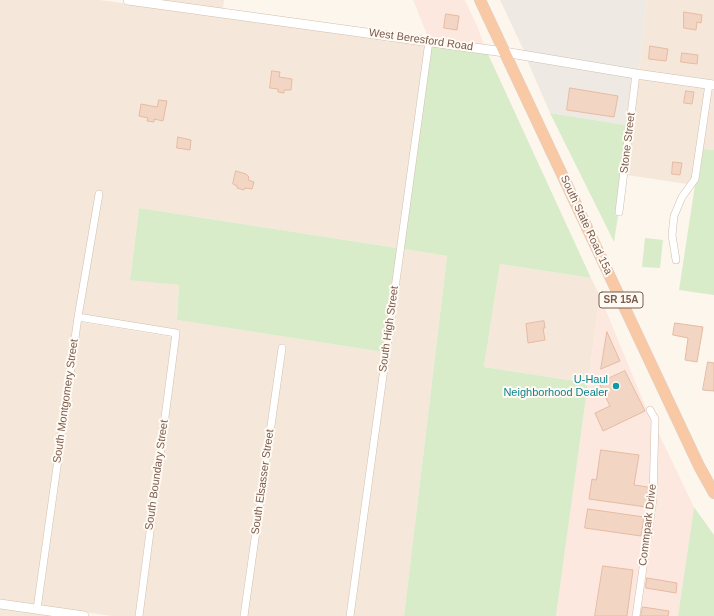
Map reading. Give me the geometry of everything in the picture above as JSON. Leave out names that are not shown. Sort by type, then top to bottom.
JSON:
[{"type":"highway","name":"South State Road 15a","points":[[480,0],[696,459],[714,493]]},
{"type":"street","name":"West Beresford Road","points":[[128,0],[504,52],[712,85]]},
{"type":"street","name":"South High Street","points":[[350,616],[429,42]]},
{"type":"street","name":"Stone Street","points":[[619,212],[636,74]]},
{"type":"street","points":[[676,260],[672,235],[674,216],[682,197],[695,179],[712,85]]},
{"type":"street","name":"South Montgomery Street","points":[[37,609],[78,317],[99,194]]},
{"type":"street","name":"South Boundary Street","points":[[78,317],[176,333],[139,616]]},
{"type":"street","name":"South Elsasser Street","points":[[244,616],[282,348]]},
{"type":"street","name":"Commpark Drive","points":[[636,616],[653,499],[654,419],[650,410]]},
{"type":"street","points":[[0,604],[84,616]]},
{"type":"shaded area","points":[[0,0],[100,0],[425,45],[397,248],[139,208],[130,279],[179,285],[177,320],[383,352],[346,616],[247,616],[286,345],[279,344],[240,616],[142,616],[180,330],[82,314],[103,191],[96,190],[75,313],[34,605],[0,600]]},
{"type":"shaded area","points":[[157,0],[224,0],[223,9]]},
{"type":"shaded area","points":[[413,0],[465,0],[484,45],[428,37]]},
{"type":"shaded area","points":[[500,0],[647,0],[639,71],[524,51]]},
{"type":"shaded area","points":[[647,0],[714,0],[714,81],[639,71]]},
{"type":"shaded area","points":[[527,60],[632,78],[626,125],[550,113]]},
{"type":"shaded area","points":[[639,79],[705,88],[692,177],[687,184],[627,175]]},
{"type":"shaded area","points":[[712,89],[714,89],[714,150],[703,149]]},
{"type":"shaded area","points":[[404,249],[447,256],[404,616],[353,616]]},
{"type":"shaded area","points":[[500,264],[591,278],[600,296],[588,383],[484,367]]},
{"type":"shaded area","points":[[600,296],[651,420],[650,499],[633,616],[556,616]]},
{"type":"shaded area","points":[[81,322],[172,337],[135,616],[112,616],[41,606]]},
{"type":"shaded area","points":[[658,432],[694,507],[678,616],[640,616],[657,499]]},
{"type":"shaded area","points":[[0,608],[55,616],[0,616]]},
{"type":"green space","points":[[431,46],[488,54],[591,278],[500,264],[484,367],[588,383],[556,616],[404,616],[447,256],[404,249]]},
{"type":"green space","points":[[550,113],[626,125],[615,215],[618,216],[614,242]]},
{"type":"green space","points":[[703,149],[714,150],[714,295],[679,290],[695,185],[699,179]]},
{"type":"green space","points":[[139,208],[397,248],[383,352],[177,320],[179,285],[130,280]]},
{"type":"green space","points":[[645,238],[663,240],[660,268],[642,267]]},
{"type":"green space","points":[[694,507],[714,535],[714,616],[678,616]]},
{"type":"building","points":[[684,12],[702,15],[701,23],[697,22],[696,30],[684,28]]},
{"type":"building","points":[[446,14],[459,16],[457,30],[444,28]]},
{"type":"building","points":[[650,46],[668,49],[666,61],[649,59]]},
{"type":"building","points":[[682,53],[698,55],[697,64],[681,62]]},
{"type":"building","points":[[272,71],[280,72],[279,77],[292,79],[291,90],[284,90],[284,93],[278,92],[278,89],[270,88]]},
{"type":"building","points":[[570,88],[618,96],[614,117],[567,110]]},
{"type":"building","points":[[686,91],[694,92],[692,104],[684,103]]},
{"type":"building","points":[[159,100],[167,101],[163,121],[154,119],[154,122],[147,121],[148,118],[139,116],[141,104],[157,107]]},
{"type":"building","points":[[178,137],[191,140],[190,150],[177,148]]},
{"type":"building","points":[[673,162],[682,163],[680,175],[672,174]]},
{"type":"building","points":[[236,171],[246,174],[249,177],[248,180],[254,182],[252,189],[245,188],[244,190],[237,188],[237,186],[233,184]]},
{"type":"building","points":[[544,321],[545,328],[543,328],[545,340],[528,343],[526,324]]},
{"type":"building","points":[[675,323],[703,327],[697,362],[685,360],[688,338],[673,335]]},
{"type":"building","points":[[607,332],[620,361],[601,369]]},
{"type":"building","points":[[708,362],[714,363],[714,391],[703,390]]},
{"type":"building","points":[[625,371],[645,411],[603,431],[595,413],[610,406],[599,383]]},
{"type":"building","points":[[601,450],[639,455],[634,485],[648,487],[646,507],[589,499],[592,479],[596,480]]},
{"type":"building","points":[[588,509],[644,517],[641,536],[585,528]]},
{"type":"building","points":[[603,566],[633,570],[627,616],[595,616]]},
{"type":"building","points":[[647,578],[677,583],[676,593],[646,588]]},
{"type":"building","points":[[643,607],[669,611],[668,616],[641,616]]},
{"type":"place","name":"U-Haul Neighborhood Dealer","points":[[616,386]]}]
